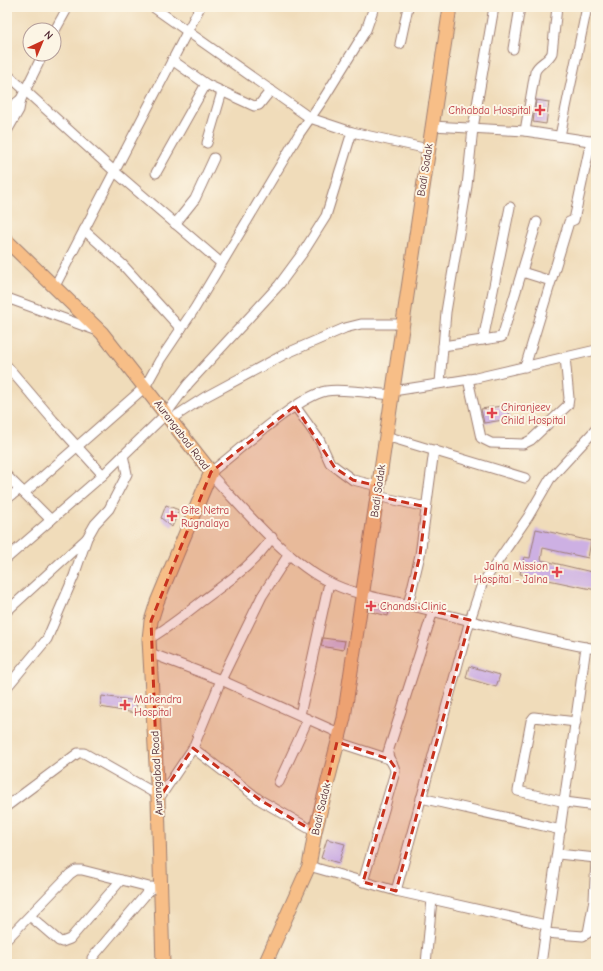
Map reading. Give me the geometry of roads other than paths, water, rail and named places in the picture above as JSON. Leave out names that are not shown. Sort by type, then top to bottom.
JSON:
[{"type":"main road","name":"Badi Sadak","points":[[265,964],[309,866],[315,832],[344,718],[450,7]]},
{"type":"main road","name":"Aurangabad Road","points":[[7,241],[102,333],[169,416],[211,473],[177,549],[157,602],[151,621],[149,639],[158,798],[156,889],[163,964]]},
{"type":"street","points":[[59,22],[66,7]]},
{"type":"street","points":[[153,7],[310,118],[352,132],[428,149]]},
{"type":"street","points":[[55,286],[200,7]]},
{"type":"street","points":[[7,499],[22,491],[77,447],[145,386],[366,30],[374,7]]},
{"type":"street","points":[[400,44],[408,7]]},
{"type":"street","points":[[440,384],[446,312],[466,186],[473,128],[494,7]]},
{"type":"street","points":[[513,49],[520,7]]},
{"type":"street","points":[[525,131],[535,72],[538,66],[549,59],[552,53],[557,7]]},
{"type":"street","points":[[560,136],[587,7]]},
{"type":"street","points":[[172,60],[206,84],[257,107],[271,90]]},
{"type":"street","points":[[7,131],[19,110],[25,90],[39,62]]},
{"type":"street","points":[[7,74],[114,171],[221,263]]},
{"type":"street","points":[[156,173],[206,84]]},
{"type":"street","points":[[207,143],[222,92]]},
{"type":"street","points":[[7,114],[12,106],[21,100]]},
{"type":"street","points":[[432,126],[525,131],[594,141],[574,220],[569,222],[525,367]]},
{"type":"street","points":[[169,416],[188,384],[279,284],[304,251],[326,216],[352,132]]},
{"type":"street","points":[[175,224],[195,198],[214,158]]},
{"type":"street","points":[[483,340],[510,207]]},
{"type":"street","points":[[443,346],[502,337],[537,222]]},
{"type":"street","points":[[84,230],[125,267],[181,329]]},
{"type":"street","points":[[522,272],[551,281]]},
{"type":"street","points":[[7,298],[102,333]]},
{"type":"street","points":[[7,558],[169,416],[285,354],[345,328],[365,324],[403,324]]},
{"type":"street","points":[[596,350],[525,367],[393,393],[326,391],[295,406],[211,473],[289,554],[329,582],[362,594],[596,649]]},
{"type":"street","points":[[468,379],[481,438],[491,443],[519,445],[531,440],[568,405],[569,398],[565,358]]},
{"type":"street","points":[[7,366],[103,475]]},
{"type":"street","points":[[295,406],[320,441],[330,464],[353,480],[377,491],[426,507]]},
{"type":"street","points":[[396,891],[470,620],[482,584],[528,516],[550,479],[596,429]]},
{"type":"street","points":[[386,436],[525,478]]},
{"type":"street","points":[[408,605],[420,555],[434,450]]},
{"type":"street","points":[[7,687],[47,639],[74,576],[87,538],[95,524],[109,509],[127,474],[123,456]]},
{"type":"street","points":[[7,476],[51,520]]},
{"type":"street","points":[[149,639],[174,625],[231,579],[263,551],[272,537]]},
{"type":"street","points":[[7,611],[87,538]]},
{"type":"street","points":[[7,806],[78,753],[84,753],[158,798],[193,748],[221,680],[267,586],[289,554]]},
{"type":"street","points":[[279,782],[304,717],[329,582]]},
{"type":"street","points":[[388,759],[388,752],[433,611]]},
{"type":"street","points":[[541,964],[545,929],[558,854],[586,647]]},
{"type":"street","points":[[150,652],[221,680],[304,717],[338,738],[388,759],[394,767],[395,772],[363,882]]},
{"type":"street","points":[[576,722],[534,717],[530,722],[518,789],[520,793],[565,802],[596,806]]},
{"type":"street","points":[[193,748],[260,800],[315,832]]},
{"type":"street","points":[[421,798],[561,830]]},
{"type":"street","points":[[309,866],[396,891],[545,929],[585,936],[588,933],[595,901],[596,858],[558,854]]},
{"type":"street","points":[[7,939],[70,874],[76,870],[82,870],[156,889],[92,958]]},
{"type":"street","points":[[30,916],[59,941],[66,941],[70,939],[121,880]]},
{"type":"street","points":[[426,964],[432,899]]},
{"type":"place","name":"Chhabda Hospital","points":[[540,110]]},
{"type":"place","name":"Chiranjeev Child Hospital","points":[[492,413]]},
{"type":"place","name":"Gite Netra Rugnalaya","points":[[172,516]]},
{"type":"place","name":"Jalna Mission Hospital - Jalna","points":[[557,572]]},
{"type":"place","name":"Chandsi Clinic","points":[[371,606]]},
{"type":"place","name":"Mahendra Hospital","points":[[125,705]]}]
